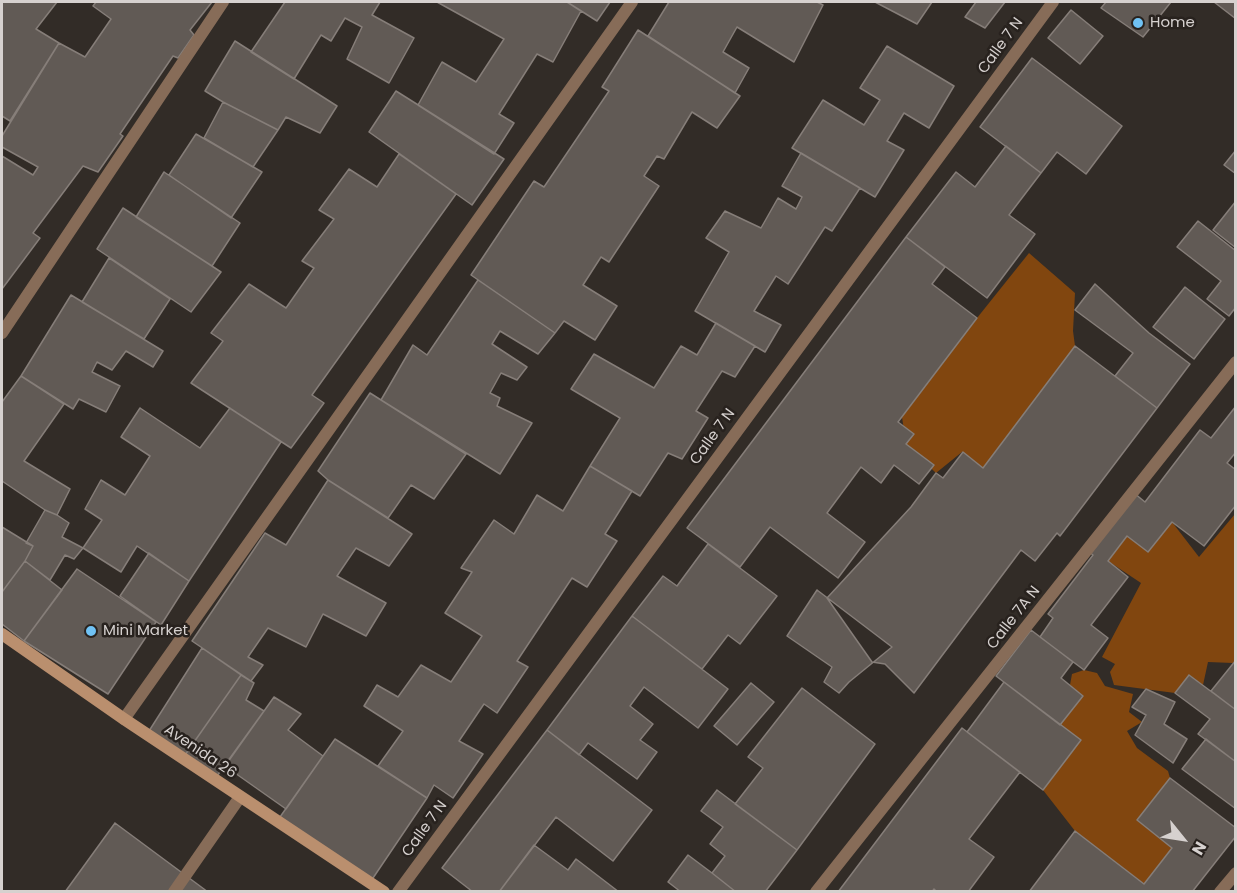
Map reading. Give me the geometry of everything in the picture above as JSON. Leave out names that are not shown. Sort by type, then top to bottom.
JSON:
[{"type":"street","points":[[2,333],[223,2]]},
{"type":"street","points":[[124,719],[632,2]]},
{"type":"street","name":"Calle 7 N","points":[[398,891],[1053,2]]},
{"type":"street","name":"Calle 7A N","points":[[816,891],[1236,362]]},
{"type":"street","name":"Avenida 26","points":[[2,634],[124,719],[384,891]]},
{"type":"street","points":[[174,891],[240,797]]},
{"type":"street","points":[[1220,891],[1236,873]]},
{"type":"shaded area","points":[[1029,253],[1075,293],[1073,331],[1075,346],[983,468],[962,452],[936,473],[906,444],[902,417]]},
{"type":"shaded area","points":[[1235,514],[1236,660],[1233,663],[1208,662],[1203,685],[1189,675],[1175,693],[1114,685],[1110,672],[1115,664],[1102,657],[1141,583],[1108,561],[1127,536],[1148,552],[1172,522],[1199,557]]},
{"type":"shaded area","points":[[1084,670],[1097,673],[1105,686],[1133,694],[1129,712],[1142,722],[1127,731],[1137,748],[1168,771],[1170,778],[1137,820],[1172,848],[1144,884],[1075,831],[1043,790],[1060,725],[1083,696],[1070,685],[1072,674]]},
{"type":"building","points":[[2,2],[57,2],[36,29],[59,43],[10,121],[2,116]]},
{"type":"building","points":[[96,2],[212,2],[190,30],[194,35],[178,58],[173,56],[120,134],[123,136],[98,172],[83,166],[33,233],[40,238],[2,289],[2,156],[33,175],[38,167],[2,147],[2,136],[59,43],[85,57],[111,19],[93,6]]},
{"type":"building","points":[[285,2],[380,2],[372,15],[414,38],[389,83],[347,59],[362,27],[345,18],[331,41],[321,35],[294,79],[251,52]]},
{"type":"building","points":[[437,2],[567,2],[581,11],[553,62],[537,54],[499,114],[514,123],[494,154],[418,105],[442,62],[476,82],[504,39]]},
{"type":"building","points":[[567,2],[610,2],[597,21]]},
{"type":"building","points":[[669,2],[817,2],[823,5],[794,62],[737,27],[723,52],[749,68],[735,93],[648,36]]},
{"type":"building","points":[[875,2],[932,2],[917,24]]},
{"type":"building","points":[[976,2],[1005,2],[985,28],[965,17]]},
{"type":"building","name":"Home","points":[[1106,2],[1171,2],[1143,37],[1101,8]]},
{"type":"building","points":[[1214,2],[1236,2],[1236,19]]},
{"type":"building","points":[[1071,10],[1103,36],[1080,64],[1048,38]]},
{"type":"building","points":[[638,30],[740,96],[717,128],[692,112],[664,159],[657,156],[644,176],[659,186],[609,262],[601,257],[583,285],[617,306],[595,340],[564,321],[555,333],[471,275],[534,181],[544,187],[609,91],[602,87]]},
{"type":"building","points":[[235,41],[337,106],[320,133],[286,117],[278,130],[205,91]]},
{"type":"building","points":[[887,46],[954,86],[929,128],[904,113],[887,141],[904,150],[875,197],[792,148],[823,100],[864,125],[880,100],[860,88]]},
{"type":"building","points":[[1032,58],[1122,126],[1086,174],[1057,152],[1041,173],[980,127]]},
{"type":"building","points":[[396,91],[504,159],[472,205],[369,132]]},
{"type":"building","points":[[223,102],[278,130],[253,167],[204,138]]},
{"type":"building","points":[[196,134],[262,172],[231,218],[169,175]]},
{"type":"building","points":[[1006,146],[1041,173],[1009,215],[1035,234],[987,298],[906,237],[956,172],[975,187]]},
{"type":"building","points":[[1236,150],[1236,174],[1224,165]]},
{"type":"building","points":[[801,153],[860,188],[832,231],[825,227],[788,284],[776,276],[754,311],[781,325],[765,352],[695,311],[729,252],[706,238],[725,211],[761,228],[778,198],[796,209],[802,197],[782,186]]},
{"type":"building","points":[[399,154],[456,194],[312,395],[324,403],[291,448],[191,383],[223,341],[211,333],[249,284],[286,308],[314,268],[302,261],[334,219],[319,210],[349,169],[377,187]]},
{"type":"building","points":[[164,172],[240,223],[212,266],[136,217]]},
{"type":"building","points":[[1236,201],[1236,248],[1213,230]]},
{"type":"building","points":[[123,208],[221,272],[191,312],[97,249]]},
{"type":"building","points":[[1198,221],[1236,251],[1236,307],[1229,316],[1207,299],[1221,281],[1177,247]]},
{"type":"building","points":[[906,237],[945,267],[932,284],[977,318],[898,422],[914,434],[906,444],[934,465],[919,484],[894,465],[881,483],[861,467],[827,513],[865,542],[838,578],[770,527],[740,567],[687,528]]},
{"type":"building","points":[[109,258],[170,299],[144,339],[82,302]]},
{"type":"building","points":[[478,280],[555,333],[538,354],[500,331],[492,344],[527,367],[517,380],[501,373],[490,393],[500,398],[497,406],[532,423],[500,474],[381,400],[413,345],[427,355]]},
{"type":"building","points":[[1095,284],[1149,333],[1190,364],[1157,408],[1115,376],[1133,353],[1075,310]]},
{"type":"building","points":[[1185,287],[1225,319],[1194,359],[1153,327]]},
{"type":"building","points":[[71,295],[163,351],[153,367],[126,351],[112,370],[97,362],[92,372],[120,386],[106,412],[79,399],[73,409],[21,376]]},
{"type":"building","points":[[716,323],[755,346],[735,377],[722,371],[696,411],[708,418],[682,459],[668,453],[640,496],[590,466],[620,418],[571,389],[594,354],[654,388],[681,346],[697,355]]},
{"type":"building","points":[[1075,346],[1157,408],[1060,536],[1057,533],[1035,561],[1021,550],[914,693],[885,664],[872,662],[827,598],[911,507],[936,473],[943,478],[963,452],[983,468]]},
{"type":"building","points":[[21,376],[64,404],[24,461],[70,489],[57,515],[45,510],[2,481],[2,402]]},
{"type":"building","points":[[370,393],[466,454],[434,499],[411,485],[388,518],[328,480],[318,471]]},
{"type":"building","points":[[1236,406],[1236,452],[1227,463],[1236,470],[1236,505],[1204,546],[1172,522],[1148,552],[1127,536],[1108,561],[1128,577],[1091,625],[1108,638],[1084,670],[1040,637],[1053,618],[1048,614],[1093,555],[1089,552],[1134,493],[1145,502],[1200,430],[1211,438]]},
{"type":"building","points":[[140,408],[200,448],[230,408],[281,442],[189,581],[137,546],[121,572],[83,548],[102,520],[85,509],[101,480],[125,495],[150,456],[121,437]]},
{"type":"building","points":[[590,466],[632,491],[605,534],[617,541],[587,587],[572,578],[517,661],[528,667],[497,713],[484,704],[459,741],[483,754],[453,798],[434,785],[427,798],[378,766],[403,731],[364,706],[377,685],[398,697],[421,665],[451,682],[482,636],[445,613],[472,572],[461,568],[494,520],[514,534],[537,495],[563,511]]},
{"type":"building","points":[[328,480],[412,534],[389,566],[356,548],[337,576],[386,603],[366,636],[323,614],[306,647],[268,628],[248,657],[263,665],[251,681],[192,641],[265,533],[286,545]]},
{"type":"building","points":[[45,510],[69,523],[62,537],[83,548],[74,559],[65,555],[50,580],[25,561],[33,546],[26,543]]},
{"type":"building","points":[[2,527],[33,546],[2,592]]},
{"type":"building","points":[[708,544],[777,596],[740,644],[728,635],[702,669],[632,616],[663,576],[677,586]]},
{"type":"building","points":[[149,553],[189,581],[161,625],[120,596]]},
{"type":"building","points":[[25,561],[62,590],[24,641],[2,624],[2,592]]},
{"type":"building","name":"Mini Market","points":[[77,569],[156,622],[108,694],[24,641]]},
{"type":"building","points":[[817,590],[892,647],[839,693],[824,682],[832,667],[787,636]]},
{"type":"building","points":[[632,616],[728,689],[698,728],[644,687],[630,706],[653,724],[640,740],[657,752],[637,779],[588,743],[579,755],[547,730]]},
{"type":"building","points":[[1031,630],[1073,662],[1061,678],[1083,696],[1060,725],[996,676]]},
{"type":"building","points":[[202,648],[241,675],[185,755],[149,731]]},
{"type":"building","points":[[1236,660],[1236,710],[1211,691]]},
{"type":"building","points":[[241,675],[254,683],[246,700],[264,711],[217,776],[185,755]]},
{"type":"building","points":[[1189,675],[1236,710],[1236,762],[1198,734],[1210,719],[1175,693]]},
{"type":"building","points":[[1004,682],[1081,740],[1043,790],[967,732]]},
{"type":"building","points":[[751,683],[774,702],[737,745],[714,726]]},
{"type":"building","points":[[802,688],[875,744],[797,850],[735,804],[763,768],[748,757]]},
{"type":"building","points":[[1146,689],[1175,702],[1164,724],[1187,739],[1173,763],[1135,735],[1146,715],[1132,707]]},
{"type":"building","points":[[274,697],[301,714],[288,730],[323,756],[286,809],[225,766]]},
{"type":"building","points":[[962,728],[1020,772],[969,839],[994,857],[968,892],[937,892],[934,889],[932,892],[838,892]]},
{"type":"building","points":[[547,730],[652,810],[613,861],[556,817],[499,892],[473,892],[442,868]]},
{"type":"building","points":[[335,739],[427,798],[371,881],[280,817]]},
{"type":"building","points":[[1206,739],[1236,762],[1236,809],[1182,769]]},
{"type":"building","points":[[1170,778],[1236,828],[1236,836],[1192,892],[1029,892],[1075,831],[1144,884],[1172,848],[1137,820]]},
{"type":"building","points":[[717,790],[797,850],[765,892],[736,892],[712,873],[725,856],[710,844],[723,827],[701,811]]},
{"type":"building","points":[[115,823],[208,892],[65,892]]},
{"type":"building","points":[[534,845],[568,870],[576,859],[619,892],[499,892]]},
{"type":"building","points":[[688,855],[736,892],[681,892],[668,882]]},
{"type":"place","name":"Home","points":[[1138,23]]},
{"type":"place","name":"Mini Market","points":[[91,631]]}]
